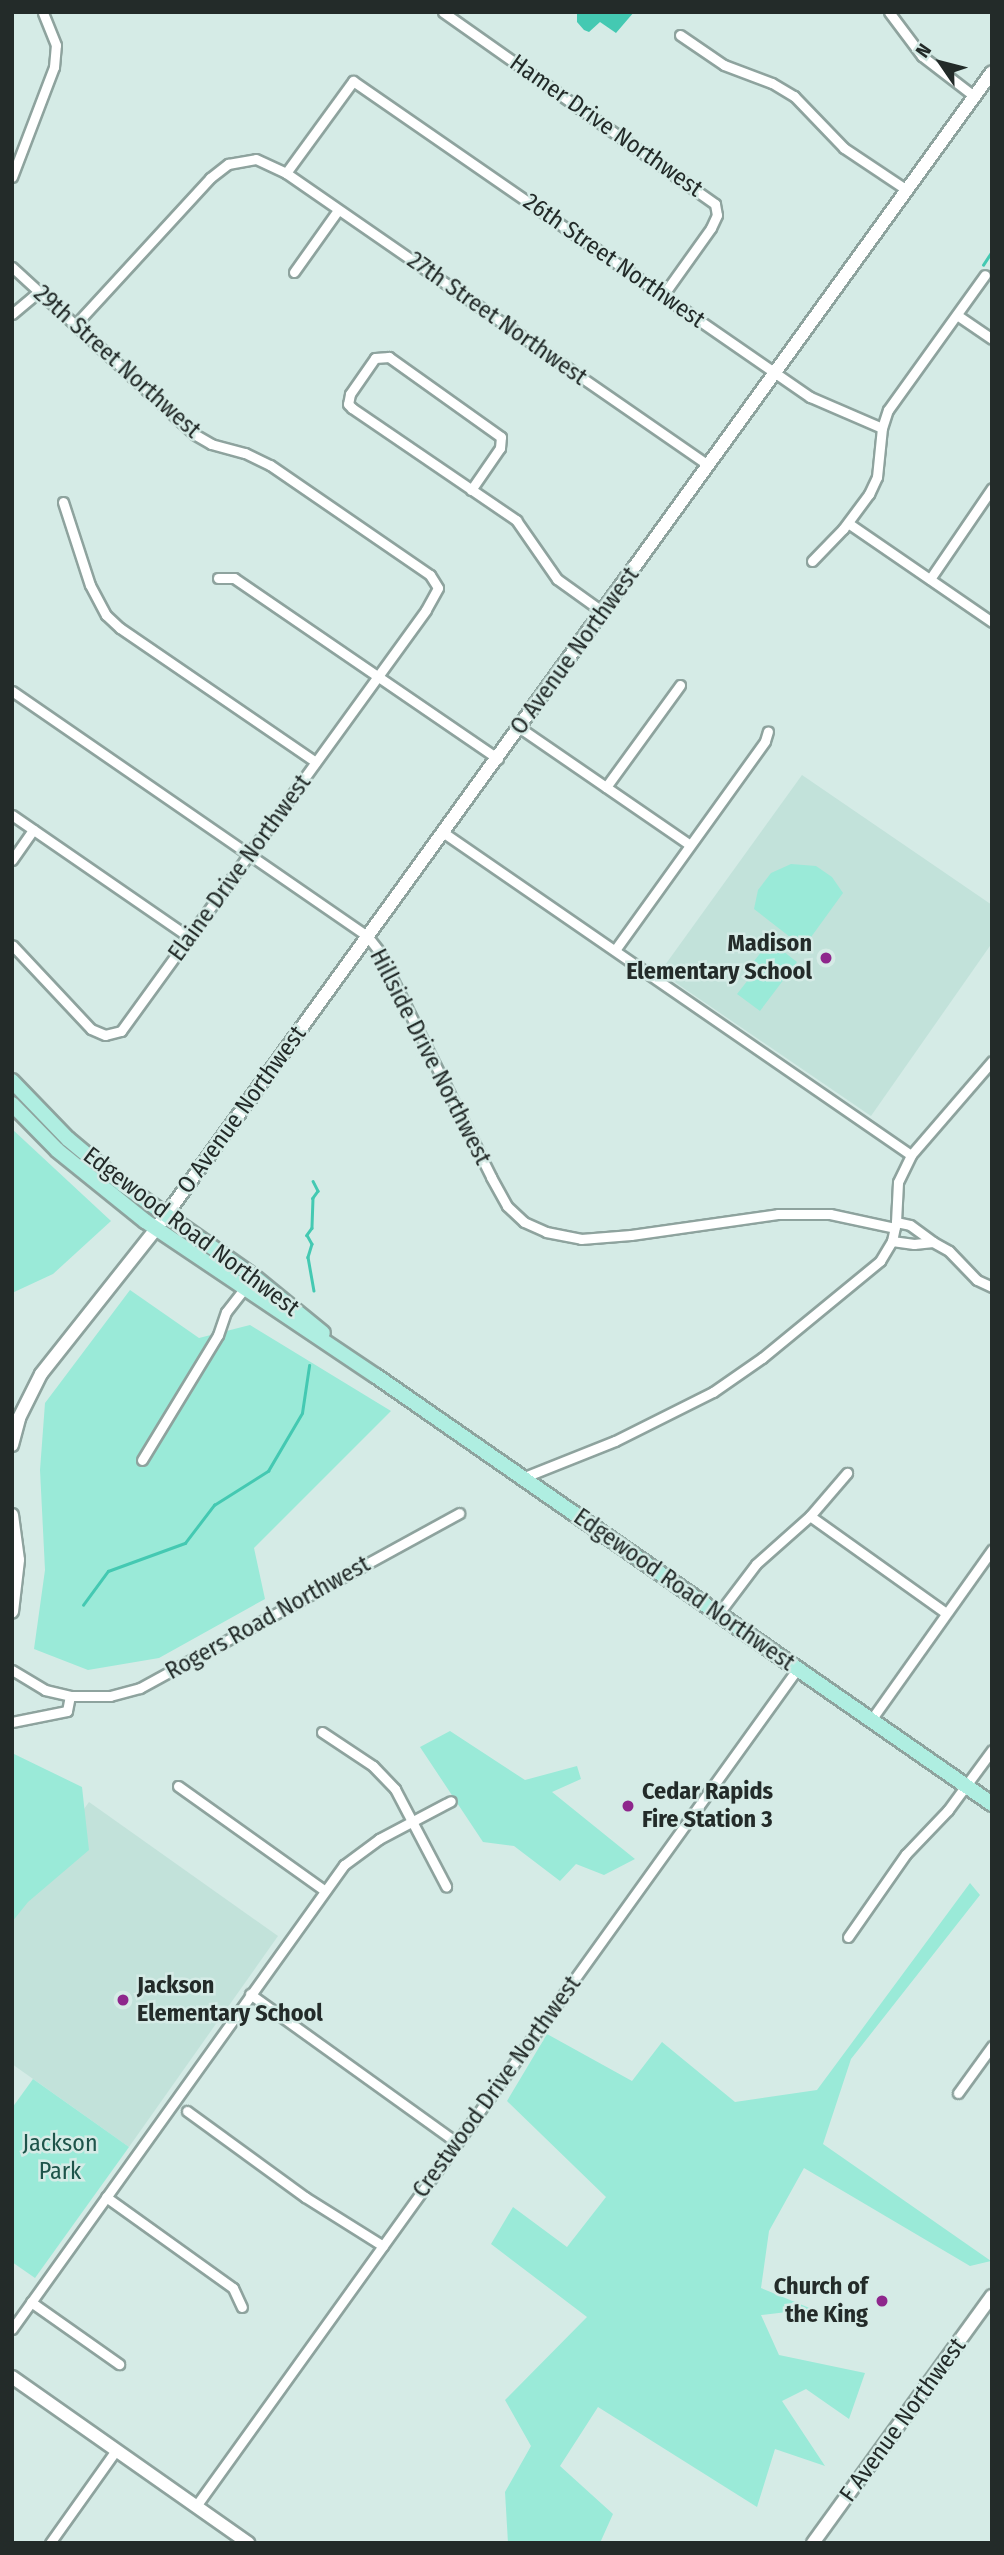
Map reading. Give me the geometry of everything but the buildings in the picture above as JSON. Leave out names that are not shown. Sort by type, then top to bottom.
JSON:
[{"type":"main road","name":"Edgewood Road Northwest","points":[[12,1082],[68,1139],[165,1216],[253,1276],[376,1376]]},
{"type":"main road","name":"Edgewood Road Northwest","points":[[12,1104],[67,1159],[156,1229],[376,1376],[992,1804]]},
{"type":"street","points":[[12,177],[54,67],[56,45],[43,12]]},
{"type":"street","name":"Hamer Drive Northwest","points":[[443,12],[715,204],[718,215],[711,228],[664,295]]},
{"type":"street","points":[[889,12],[922,57],[974,96]]},
{"type":"street","points":[[680,35],[724,65],[794,96],[844,148],[906,190]]},
{"type":"street","name":"O Avenue Northwest","points":[[156,1229],[992,72]]},
{"type":"street","name":"26th Street Northwest","points":[[286,173],[353,81],[810,397],[882,428]]},
{"type":"street","name":"27th Street Northwest","points":[[75,325],[219,170],[228,163],[247,158],[264,161],[286,173],[708,465]]},
{"type":"street","points":[[294,272],[338,210]]},
{"type":"street","name":"29th Street Northwest","points":[[12,267],[194,434],[211,444],[245,453],[264,462],[438,583]]},
{"type":"street","points":[[812,561],[848,523],[877,477],[882,428],[888,410],[985,275]]},
{"type":"street","points":[[12,314],[39,291]]},
{"type":"street","points":[[957,315],[992,339]]},
{"type":"street","points":[[471,490],[500,448],[502,443],[498,433],[389,357],[375,358],[350,394],[348,404],[471,490],[516,520],[557,579],[603,612]]},
{"type":"street","points":[[930,579],[992,488]]},
{"type":"street","points":[[63,502],[90,585],[106,615],[120,628],[316,762]]},
{"type":"street","points":[[848,523],[992,622]]},
{"type":"street","points":[[218,579],[234,579],[498,758]]},
{"type":"street","name":"Elaine Drive Northwest","points":[[12,945],[85,1023],[105,1035],[121,1031],[438,593],[438,583]]},
{"type":"street","points":[[606,788],[680,685]]},
{"type":"street","name":"Hillside Drive Northwest","points":[[12,691],[368,937],[378,950],[491,1177],[507,1206],[524,1222],[545,1233],[581,1239],[634,1235],[778,1214],[830,1214],[910,1226],[949,1251],[977,1280],[992,1287]]},
{"type":"street","points":[[520,728],[690,845]]},
{"type":"street","points":[[615,950],[765,741],[768,732]]},
{"type":"street","points":[[12,815],[190,938]]},
{"type":"street","points":[[12,860],[33,830]]},
{"type":"street","points":[[444,832],[911,1155]]},
{"type":"street","points":[[522,1478],[615,1441],[713,1392],[762,1358],[880,1261],[892,1241],[896,1225],[898,1182],[911,1155],[992,1061]]},
{"type":"street","points":[[12,1445],[24,1406],[41,1374],[156,1229]]},
{"type":"street","points":[[892,1241],[914,1244],[933,1242]]},
{"type":"street","points":[[142,1460],[218,1335],[226,1312],[253,1276]]},
{"type":"street","points":[[719,1613],[756,1563],[810,1517],[847,1473]]},
{"type":"street","name":"Rogers Road Northwest","points":[[12,1670],[45,1690],[70,1696],[110,1696],[140,1688],[459,1513]]},
{"type":"street","points":[[12,1515],[18,1560],[12,1612]]},
{"type":"street","points":[[810,1517],[946,1614]]},
{"type":"street","points":[[871,1720],[992,1550]]},
{"type":"street","name":"Crestwood Drive Northwest","points":[[196,2506],[798,1668]]},
{"type":"street","points":[[12,1723],[67,1711],[70,1696]]},
{"type":"street","points":[[322,1732],[385,1777],[414,1821],[446,1886]]},
{"type":"street","points":[[848,1937],[906,1854],[966,1786],[992,1751]]},
{"type":"street","points":[[178,1786],[324,1889]]},
{"type":"street","points":[[12,2329],[324,1889],[360,1850],[451,1801]]},
{"type":"street","points":[[250,1994],[457,2143]]},
{"type":"street","points":[[958,2094],[992,2046]]},
{"type":"street","points":[[187,2111],[304,2197],[383,2246]]},
{"type":"street","points":[[106,2197],[233,2288],[242,2307]]},
{"type":"street","name":"F Avenue Northwest","points":[[813,2543],[992,2296]]},
{"type":"street","points":[[31,2302],[119,2364]]},
{"type":"street","points":[[12,2377],[248,2543]]},
{"type":"street","points":[[50,2543],[117,2450]]},
{"type":"shaded area","points":[[577,12],[634,12],[616,33],[600,22],[589,32],[584,30],[577,22]]},
{"type":"shaded area","name":"Madison Elementary School","points":[[802,775],[992,905],[992,943],[871,1116],[660,972]]},
{"type":"shaded area","name":"Jackson Elementary School","points":[[89,1802],[278,1936],[129,2147],[12,2064],[12,1910]]},
{"type":"green space","points":[[791,864],[816,866],[832,877],[843,893],[806,944],[799,944],[754,909],[758,890],[771,873]]},
{"type":"green space","points":[[770,941],[797,962],[760,1011],[737,994],[748,980],[743,975]]},
{"type":"green space","points":[[12,1129],[111,1221],[53,1274],[12,1293]]},
{"type":"green space","points":[[130,1290],[199,1338],[250,1325],[391,1411],[254,1548],[265,1599],[159,1658],[88,1670],[34,1649],[45,1570],[40,1470],[45,1403]]},
{"type":"green space","points":[[450,1731],[525,1780],[577,1766],[581,1779],[552,1792],[635,1859],[604,1875],[576,1864],[560,1881],[514,1846],[483,1842],[420,1747]]},
{"type":"green space","points":[[12,1753],[82,1787],[89,1850],[28,1902],[12,1922]]},
{"type":"green space","points":[[970,1883],[980,1895],[851,2059],[823,2144],[991,2261],[970,2266],[804,2168],[769,2231],[761,2288],[812,2309],[761,2315],[779,2355],[865,2373],[849,2419],[806,2389],[782,2401],[825,2466],[775,2449],[757,2507],[598,2407],[560,2466],[613,2514],[600,2543],[508,2543],[505,2492],[531,2446],[505,2400],[587,2317],[491,2244],[513,2207],[567,2247],[606,2197],[507,2101],[547,2034],[632,2081],[662,2042],[735,2102],[817,2090]]},
{"type":"green space","name":"Jackson Park","points":[[33,2079],[129,2147],[35,2278],[12,2262],[12,2108]]},
{"type":"waterway","points":[[983,265],[992,251]]},
{"type":"waterway","points":[[313,1181],[318,1191],[313,1198],[312,1228],[307,1235],[312,1244],[308,1257],[314,1290]]},
{"type":"waterway","points":[[83,1605],[108,1571],[185,1543],[214,1505],[268,1471],[302,1413],[309,1366]]},
{"type":"place","name":"Madison Elementary School","points":[[826,958]]},
{"type":"place","name":"Cedar Rapids Fire Station 3","points":[[628,1806]]},
{"type":"place","name":"Jackson Elementary School","points":[[123,2000]]},
{"type":"place","name":"Church of the King","points":[[882,2301]]}]
